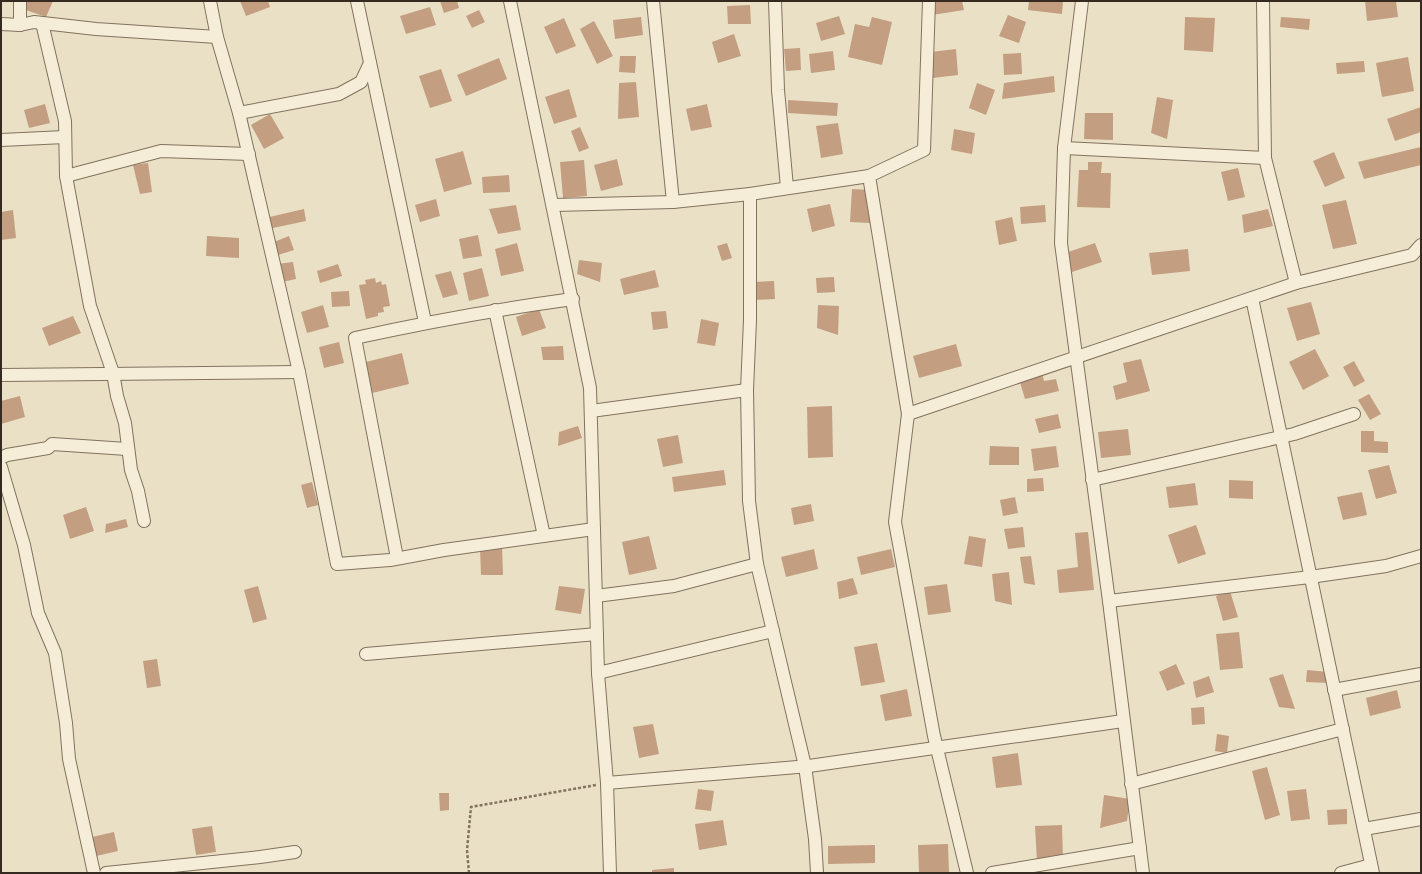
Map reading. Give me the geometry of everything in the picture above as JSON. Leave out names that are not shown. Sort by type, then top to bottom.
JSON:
[{"type":"street","points":[[20,1],[20,25]]},
{"type":"street","points":[[210,1],[217,37],[240,113],[299,372],[337,564],[398,558],[594,529]]},
{"type":"street","points":[[357,1],[425,322]]},
{"type":"street","points":[[510,1],[554,206],[590,388],[598,673],[606,783],[610,873]]},
{"type":"street","points":[[653,1],[673,202]]},
{"type":"street","points":[[775,1],[778,90],[786,187]]},
{"type":"street","points":[[554,206],[673,202],[750,194],[786,187],[869,176],[924,150],[929,1]]},
{"type":"street","points":[[1082,1],[1064,148],[1061,243],[1109,601],[1143,873]]},
{"type":"street","points":[[1263,1],[1265,158],[1296,283]]},
{"type":"street","points":[[1,24],[20,25],[34,22],[96,29],[217,37]]},
{"type":"street","points":[[42,23],[65,122],[66,176],[90,306],[113,373],[117,396],[125,424],[127,449],[144,521]]},
{"type":"street","points":[[240,113],[339,94],[361,82],[370,63]]},
{"type":"street","points":[[1,140],[66,137]]},
{"type":"street","points":[[1064,148],[1265,158]]},
{"type":"street","points":[[66,176],[161,151],[249,154]]},
{"type":"street","points":[[869,176],[908,414],[895,522],[937,748],[966,873]]},
{"type":"street","points":[[750,194],[748,501],[757,564],[805,766],[815,839],[817,873]]},
{"type":"street","points":[[908,414],[1296,283],[1412,255],[1421,245]]},
{"type":"street","points":[[1252,298],[1372,869],[1341,873]]},
{"type":"street","points":[[398,558],[354,338],[425,322],[573,299]]},
{"type":"street","points":[[495,310],[544,536]]},
{"type":"street","points":[[1,375],[299,372]]},
{"type":"street","points":[[591,411],[748,390]]},
{"type":"street","points":[[1092,480],[1175,463],[1294,434],[1354,414]]},
{"type":"street","points":[[1,458],[48,448],[52,444],[127,449]]},
{"type":"street","points":[[1,467],[24,544],[38,613],[55,653],[66,723],[69,759],[94,873]]},
{"type":"street","points":[[1109,601],[1310,577],[1386,566],[1421,556]]},
{"type":"street","points":[[596,596],[674,586],[757,564]]},
{"type":"street","points":[[598,673],[773,631]]},
{"type":"street","points":[[366,654],[597,634]]},
{"type":"street","points":[[1334,690],[1421,674]]},
{"type":"street","points":[[606,783],[805,766],[1123,721]]},
{"type":"street","points":[[1131,784],[1343,730]]},
{"type":"street","points":[[1364,829],[1421,819]]},
{"type":"street","points":[[992,873],[1140,848]]},
{"type":"street","points":[[106,873],[295,852]]},
{"type":"path","points":[[469,873],[467,850],[471,807],[606,783]]},
{"type":"building","points":[[26,1],[53,1],[46,17],[23,9]]},
{"type":"building","points":[[240,1],[268,1],[270,7],[246,16]]},
{"type":"building","points":[[440,1],[457,1],[459,8],[444,13]]},
{"type":"building","points":[[929,1],[962,1],[964,10],[932,15]]},
{"type":"building","points":[[1029,1],[1063,1],[1062,14],[1028,10]]},
{"type":"building","points":[[1365,1],[1396,1],[1398,17],[1367,21]]},
{"type":"building","points":[[750,5],[751,24],[728,24],[727,6]]},
{"type":"building","points":[[430,7],[436,25],[406,34],[400,16]]},
{"type":"building","points":[[479,10],[485,22],[472,28],[466,16]]},
{"type":"building","points":[[1008,15],[1026,22],[1019,43],[999,36]]},
{"type":"building","points":[[839,16],[845,34],[821,41],[816,23]]},
{"type":"building","points":[[641,17],[643,35],[615,39],[613,20]]},
{"type":"building","points":[[872,17],[892,22],[882,65],[848,57],[855,24],[869,27]]},
{"type":"building","points":[[1185,17],[1215,18],[1213,52],[1184,50]]},
{"type":"building","points":[[1281,17],[1310,19],[1309,30],[1280,27]]},
{"type":"building","points":[[564,18],[576,46],[556,54],[544,27]]},
{"type":"building","points":[[594,21],[613,56],[597,64],[580,29]]},
{"type":"building","points":[[734,34],[741,56],[718,63],[712,42]]},
{"type":"building","points":[[800,48],[801,70],[786,71],[784,49]]},
{"type":"building","points":[[956,49],[958,75],[933,78],[931,52]]},
{"type":"building","points":[[833,51],[835,70],[811,73],[809,54]]},
{"type":"building","points":[[1021,53],[1022,74],[1004,75],[1003,54]]},
{"type":"building","points":[[620,56],[636,56],[635,73],[619,72]]},
{"type":"building","points":[[1408,57],[1414,91],[1382,97],[1376,63]]},
{"type":"building","points":[[499,58],[507,79],[466,96],[457,75]]},
{"type":"building","points":[[1364,61],[1365,72],[1337,74],[1336,63]]},
{"type":"building","points":[[441,69],[452,101],[430,108],[419,76]]},
{"type":"building","points":[[1054,76],[1055,92],[1002,99],[1004,83]]},
{"type":"building","points":[[636,82],[639,117],[618,119],[619,83]]},
{"type":"building","points":[[977,83],[995,90],[986,115],[969,108]]},
{"type":"building","points":[[569,89],[577,117],[554,124],[545,97]]},
{"type":"building","points":[[1157,97],[1173,100],[1167,139],[1151,133]]},
{"type":"building","points":[[788,100],[838,103],[837,116],[788,113]]},
{"type":"building","points":[[45,104],[50,123],[29,128],[24,110]]},
{"type":"building","points":[[707,104],[712,127],[691,131],[686,109]]},
{"type":"building","points":[[1421,107],[1421,132],[1395,141],[1387,119]]},
{"type":"building","points":[[1085,113],[1113,113],[1113,140],[1084,139]]},
{"type":"building","points":[[270,114],[284,138],[264,149],[251,125]]},
{"type":"building","points":[[838,123],[843,154],[821,158],[816,126]]},
{"type":"building","points":[[580,127],[589,148],[579,152],[571,131]]},
{"type":"building","points":[[954,129],[975,133],[972,154],[951,150]]},
{"type":"building","points":[[1421,147],[1421,165],[1364,179],[1358,162]]},
{"type":"building","points":[[463,151],[472,184],[444,192],[435,159]]},
{"type":"building","points":[[1334,152],[1345,178],[1325,187],[1313,161]]},
{"type":"building","points":[[617,159],[623,185],[601,191],[594,165]]},
{"type":"building","points":[[584,160],[587,196],[563,198],[560,162]]},
{"type":"building","points":[[1088,162],[1102,162],[1101,173],[1111,173],[1110,208],[1077,207],[1079,170],[1088,170]]},
{"type":"building","points":[[148,163],[152,192],[140,194],[133,165]]},
{"type":"building","points":[[1238,168],[1245,197],[1228,201],[1221,172]]},
{"type":"building","points":[[509,175],[510,192],[483,193],[482,177]]},
{"type":"building","points":[[852,189],[872,190],[870,223],[850,222]]},
{"type":"building","points":[[436,199],[440,216],[420,222],[415,205]]},
{"type":"building","points":[[1346,200],[1357,244],[1333,249],[1322,205]]},
{"type":"building","points":[[830,204],[835,226],[812,232],[807,209]]},
{"type":"building","points":[[516,205],[521,230],[498,234],[489,209]]},
{"type":"building","points":[[1045,205],[1046,222],[1021,224],[1020,207]]},
{"type":"building","points":[[304,209],[306,221],[268,229],[265,218]]},
{"type":"building","points":[[1268,209],[1273,226],[1244,233],[1242,215]]},
{"type":"building","points":[[13,210],[16,238],[1,240],[1,212]]},
{"type":"building","points":[[1012,217],[1017,241],[999,245],[995,221]]},
{"type":"building","points":[[478,235],[482,256],[463,259],[459,239]]},
{"type":"building","points":[[207,236],[239,238],[239,258],[206,256]]},
{"type":"building","points":[[289,236],[294,250],[278,255],[274,242]]},
{"type":"building","points":[[517,243],[524,271],[501,276],[495,249]]},
{"type":"building","points":[[727,243],[732,258],[722,261],[717,246]]},
{"type":"building","points":[[1095,243],[1102,262],[1072,272],[1065,253]]},
{"type":"building","points":[[1188,249],[1190,271],[1152,275],[1149,253]]},
{"type":"building","points":[[579,260],[602,263],[600,282],[577,274]]},
{"type":"building","points":[[293,262],[296,279],[282,282],[277,264]]},
{"type":"building","points":[[338,264],[342,276],[320,283],[317,271]]},
{"type":"building","points":[[482,268],[489,296],[469,301],[463,273]]},
{"type":"building","points":[[655,270],[659,287],[624,295],[620,279]]},
{"type":"building","points":[[451,271],[458,294],[443,298],[435,275]]},
{"type":"building","points":[[834,277],[835,292],[817,293],[816,278]]},
{"type":"building","points":[[375,278],[376,283],[381,281],[382,285],[386,284],[390,306],[383,307],[384,312],[378,313],[378,316],[366,319],[359,285],[366,284],[365,280]]},
{"type":"building","points":[[774,281],[775,299],[755,300],[754,282]]},
{"type":"building","points":[[349,291],[350,306],[332,307],[331,292]]},
{"type":"building","points":[[1311,302],[1320,334],[1297,341],[1287,308]]},
{"type":"building","points":[[323,305],[329,327],[307,333],[301,312]]},
{"type":"building","points":[[818,305],[839,306],[838,335],[817,328]]},
{"type":"building","points":[[539,309],[546,328],[522,336],[516,317]]},
{"type":"building","points":[[666,311],[668,328],[653,330],[651,312]]},
{"type":"building","points":[[73,316],[81,333],[49,346],[42,328]]},
{"type":"building","points":[[701,319],[719,323],[715,346],[697,343]]},
{"type":"building","points":[[339,342],[344,363],[324,368],[319,347]]},
{"type":"building","points":[[956,344],[962,366],[919,378],[913,356]]},
{"type":"building","points":[[563,346],[564,360],[543,360],[541,347]]},
{"type":"building","points":[[1315,349],[1329,376],[1303,390],[1289,362]]},
{"type":"building","points":[[402,353],[409,384],[368,394],[362,363]]},
{"type":"building","points":[[1141,359],[1150,391],[1116,400],[1113,386],[1127,382],[1123,363]]},
{"type":"building","points":[[1354,361],[1365,381],[1354,387],[1343,367]]},
{"type":"building","points":[[1042,373],[1044,381],[1056,379],[1059,391],[1025,399],[1019,379]]},
{"type":"building","points":[[1369,394],[1381,414],[1370,420],[1358,400]]},
{"type":"building","points":[[20,396],[25,417],[1,424],[1,401]]},
{"type":"building","points":[[832,406],[833,457],[808,458],[807,407]]},
{"type":"building","points":[[1058,414],[1061,428],[1039,433],[1035,419]]},
{"type":"building","points":[[578,426],[582,438],[558,446],[559,432]]},
{"type":"building","points":[[1128,429],[1131,455],[1101,458],[1098,432]]},
{"type":"building","points":[[1361,431],[1374,431],[1374,441],[1388,442],[1388,453],[1361,452]]},
{"type":"building","points":[[678,435],[683,463],[663,467],[657,439]]},
{"type":"building","points":[[990,446],[1019,447],[1019,465],[989,465]]},
{"type":"building","points":[[1056,446],[1059,467],[1034,471],[1031,449]]},
{"type":"building","points":[[1389,465],[1397,493],[1376,499],[1368,470]]},
{"type":"building","points":[[724,470],[726,485],[674,492],[672,477]]},
{"type":"building","points":[[1043,478],[1044,491],[1027,492],[1027,479]]},
{"type":"building","points":[[1229,480],[1253,481],[1253,499],[1229,498]]},
{"type":"building","points":[[312,482],[318,505],[307,508],[301,485]]},
{"type":"building","points":[[1195,483],[1198,505],[1169,508],[1166,487]]},
{"type":"building","points":[[1362,492],[1367,515],[1343,520],[1337,497]]},
{"type":"building","points":[[1015,497],[1018,513],[1003,516],[1000,500]]},
{"type":"building","points":[[811,504],[814,521],[794,525],[791,508]]},
{"type":"building","points":[[86,507],[94,531],[70,539],[63,515]]},
{"type":"building","points":[[126,519],[128,527],[105,533],[106,524]]},
{"type":"building","points":[[1196,525],[1206,554],[1178,564],[1168,535]]},
{"type":"building","points":[[1023,527],[1025,547],[1008,549],[1004,529]]},
{"type":"building","points":[[1088,532],[1094,590],[1059,593],[1057,570],[1078,567],[1075,533]]},
{"type":"building","points":[[649,536],[657,569],[629,575],[622,542]]},
{"type":"building","points":[[969,536],[986,539],[982,567],[964,564]]},
{"type":"building","points":[[502,546],[503,575],[481,575],[480,547]]},
{"type":"building","points":[[814,549],[818,569],[786,577],[781,557]]},
{"type":"building","points":[[891,549],[895,567],[861,575],[857,557]]},
{"type":"building","points":[[1031,556],[1035,585],[1024,583],[1020,557]]},
{"type":"building","points":[[1009,572],[1012,605],[995,601],[992,574]]},
{"type":"building","points":[[853,578],[858,594],[839,599],[837,582]]},
{"type":"building","points":[[947,584],[951,612],[928,615],[924,587]]},
{"type":"building","points":[[258,586],[267,619],[253,623],[244,590]]},
{"type":"building","points":[[559,586],[585,589],[581,614],[555,610]]},
{"type":"building","points":[[1230,591],[1238,617],[1223,621],[1216,596]]},
{"type":"building","points":[[1239,632],[1243,668],[1220,670],[1216,634]]},
{"type":"building","points":[[877,643],[885,682],[861,686],[854,647]]},
{"type":"building","points":[[157,659],[161,686],[147,688],[143,661]]},
{"type":"building","points":[[1176,664],[1185,684],[1167,691],[1159,672]]},
{"type":"building","points":[[1307,670],[1329,672],[1329,683],[1306,682]]},
{"type":"building","points":[[1283,674],[1295,709],[1279,707],[1269,678]]},
{"type":"building","points":[[1209,676],[1214,692],[1196,698],[1193,682]]},
{"type":"building","points":[[907,689],[912,716],[885,721],[880,695]]},
{"type":"building","points":[[1397,690],[1401,708],[1370,716],[1366,698]]},
{"type":"building","points":[[1204,707],[1205,724],[1192,725],[1191,708]]},
{"type":"building","points":[[653,724],[659,754],[639,758],[633,727]]},
{"type":"building","points":[[1217,734],[1229,736],[1227,753],[1215,751]]},
{"type":"building","points":[[1018,753],[1022,785],[996,788],[992,757]]},
{"type":"building","points":[[1267,767],[1280,815],[1265,820],[1252,771]]},
{"type":"building","points":[[698,789],[714,791],[711,811],[695,809]]},
{"type":"building","points":[[1306,789],[1310,819],[1291,821],[1287,791]]},
{"type":"building","points":[[439,793],[449,793],[449,810],[440,811]]},
{"type":"building","points":[[1104,795],[1130,799],[1127,821],[1100,828]]},
{"type":"building","points":[[1347,809],[1347,824],[1328,825],[1327,810]]},
{"type":"building","points":[[723,820],[727,845],[699,850],[695,824]]},
{"type":"building","points":[[1062,825],[1063,861],[1037,862],[1035,826]]},
{"type":"building","points":[[212,826],[216,852],[196,855],[192,829]]},
{"type":"building","points":[[114,832],[118,851],[92,857],[92,837]]},
{"type":"building","points":[[948,844],[949,873],[919,873],[918,845]]},
{"type":"building","points":[[875,845],[875,863],[828,864],[828,846]]},
{"type":"building","points":[[674,868],[674,873],[652,873],[652,870]]}]
